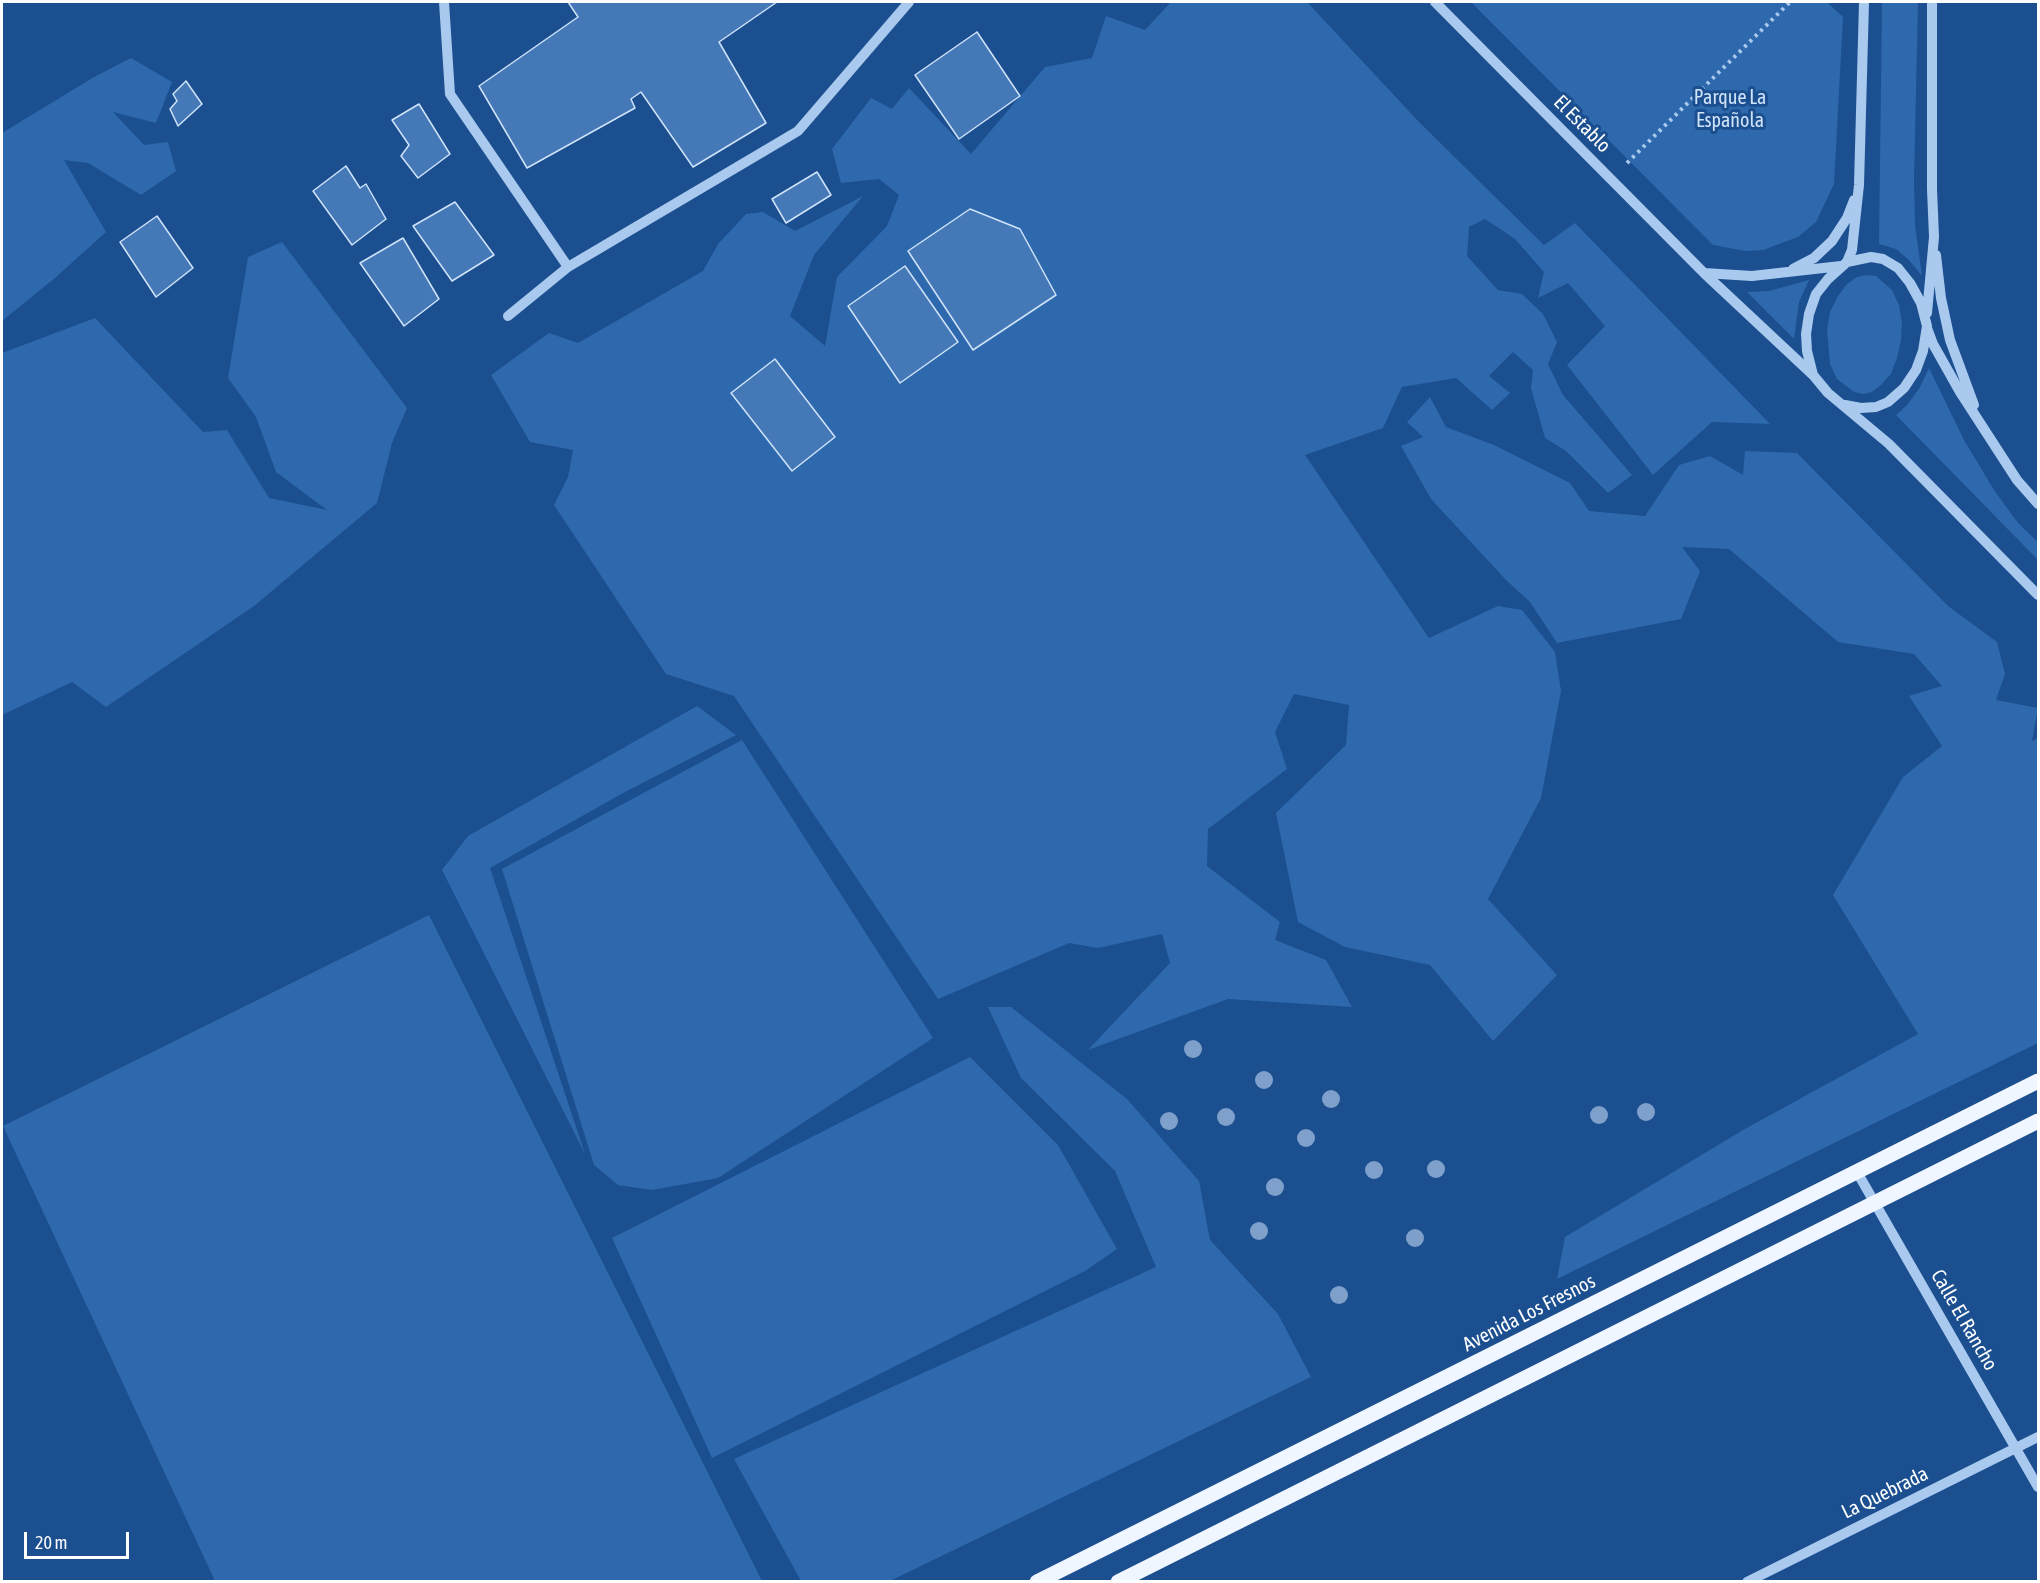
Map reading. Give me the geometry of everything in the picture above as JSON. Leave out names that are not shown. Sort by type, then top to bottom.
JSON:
[{"type":"main road","name":"Avenida Los Fresnos","points":[[1037,1581],[2038,1081]]},
{"type":"main road","points":[[1118,1581],[2038,1121]]},
{"type":"street","points":[[444,2],[450,94],[568,267]]},
{"type":"street","points":[[508,316],[568,267],[798,131],[909,2]]},
{"type":"street","name":"El Establo","points":[[1435,2],[1704,273],[1813,375]]},
{"type":"street","points":[[1932,2],[1932,189],[1934,237],[1941,298],[1950,340],[1984,430]]},
{"type":"street","points":[[1862,3],[1859,185],[1852,250],[1844,264],[1816,294],[1809,314],[1806,334],[1807,351],[1813,375],[1828,393],[1889,444],[2038,595]]},
{"type":"street","points":[[1787,273],[1814,258],[1832,241],[1847,218],[1859,185]]},
{"type":"street","points":[[1845,405],[1861,408],[1876,407],[1888,402],[1905,388],[1916,370],[1923,351],[1927,326],[1934,237]]},
{"type":"street","points":[[1704,273],[1752,276],[1787,273],[1844,264],[1871,257],[1883,259],[1898,268],[1921,303],[1933,344],[1944,364],[2017,480],[2038,504]]},
{"type":"street","name":"Calle El Rancho","points":[[1857,1172],[2038,1486]]},
{"type":"street","name":"La Quebrada","points":[[1750,1581],[2038,1437]]},
{"type":"path","points":[[1611,179],[1790,2]]},
{"type":"green space","points":[[1171,2],[1307,2],[1420,123],[1544,245],[1575,223],[1770,424],[1712,422],[1653,475],[1567,365],[1605,326],[1568,283],[1538,298],[1544,272],[1515,239],[1485,219],[1469,227],[1467,256],[1498,290],[1522,294],[1543,314],[1557,342],[1548,364],[1563,395],[1632,475],[1608,493],[1566,451],[1545,438],[1531,388],[1533,370],[1513,352],[1489,376],[1510,393],[1492,410],[1456,378],[1402,387],[1383,428],[1305,455],[1429,638],[1498,606],[1522,610],[1555,652],[1561,691],[1541,798],[1488,899],[1557,975],[1493,1041],[1430,965],[1345,947],[1298,922],[1276,813],[1346,745],[1349,705],[1294,694],[1275,732],[1287,769],[1208,829],[1207,866],[1280,922],[1275,940],[1326,960],[1352,1007],[1228,999],[1088,1050],[1170,963],[1162,934],[1098,948],[1069,943],[938,999],[734,696],[666,674],[554,505],[568,477],[573,450],[530,442],[491,375],[549,333],[578,343],[703,271],[718,244],[746,214],[763,212],[795,231],[863,196],[814,255],[790,316],[825,346],[837,277],[887,226],[899,195],[879,179],[841,183],[832,149],[871,98],[892,109],[909,88],[971,154],[1045,67],[1092,58],[1106,16],[1145,30]]},
{"type":"green space","name":"Parque La Española","points":[[1471,2],[1827,2],[1843,17],[1834,184],[1816,222],[1798,237],[1763,250],[1746,251],[1713,245]]},
{"type":"green space","points":[[1882,2],[1918,2],[1914,180],[1915,225],[1922,276],[1896,249],[1879,244]]},
{"type":"green space","points":[[131,58],[172,82],[156,123],[113,112],[144,145],[168,142],[176,171],[141,195],[88,163],[64,160],[106,232],[2,321],[2,133],[94,77]]},
{"type":"green space","points":[[282,242],[407,408],[392,443],[377,503],[254,606],[106,707],[72,682],[2,715],[2,353],[95,318],[203,432],[227,430],[269,498],[327,510],[276,472],[256,417],[228,378],[248,257]]},
{"type":"green space","points":[[1876,276],[1892,290],[1899,305],[1902,323],[1901,340],[1891,374],[1872,392],[1863,394],[1854,392],[1837,379],[1830,364],[1827,330],[1830,312],[1838,296],[1847,284],[1857,277]]},
{"type":"green space","points":[[1809,280],[1799,302],[1794,339],[1747,292],[1769,291]]},
{"type":"green space","points":[[1929,368],[1964,440],[1994,490],[2018,523],[2038,542],[2038,560],[1896,415],[1908,404],[1920,387]]},
{"type":"green space","points":[[1430,397],[1446,427],[1494,445],[1570,483],[1589,511],[1645,516],[1679,465],[1710,456],[1743,475],[1745,451],[1797,453],[1948,606],[1997,642],[2005,674],[1996,700],[2038,708],[2032,741],[2038,738],[2038,1043],[1557,1279],[1565,1237],[1743,1130],[1918,1034],[1833,895],[1903,777],[1942,746],[1909,696],[1942,686],[1914,654],[1838,642],[1729,549],[1682,547],[1700,571],[1681,619],[1557,643],[1530,602],[1505,579],[1431,499],[1401,446],[1423,437],[1407,422]]},
{"type":"green space","points":[[697,706],[736,735],[623,793],[490,868],[585,1154],[442,870],[468,836]]},
{"type":"green space","points":[[742,740],[933,1038],[718,1178],[652,1190],[618,1185],[594,1165],[502,869]]},
{"type":"green space","points":[[429,915],[762,1581],[215,1581],[3,1126]]},
{"type":"green space","points":[[988,1007],[1011,1007],[1127,1099],[1199,1181],[1210,1240],[1278,1314],[1311,1377],[890,1581],[801,1581],[734,1459],[1156,1267],[1115,1171],[1021,1078]]},
{"type":"green space","points":[[970,1057],[1058,1145],[1117,1249],[1085,1271],[712,1458],[612,1238]]},
{"type":"building","points":[[568,2],[777,2],[719,42],[766,123],[693,167],[641,92],[631,99],[635,108],[527,168],[479,86],[578,17]]},
{"type":"building","points":[[977,32],[1020,96],[959,139],[915,75]]},
{"type":"building","points":[[186,81],[202,104],[178,126],[170,109],[177,101],[173,94]]},
{"type":"building","points":[[419,104],[450,154],[418,178],[401,156],[409,145],[392,120]]},
{"type":"building","points":[[346,166],[360,188],[366,184],[386,219],[352,245],[313,191]]},
{"type":"building","points":[[817,172],[831,195],[786,223],[772,199]]},
{"type":"building","points":[[455,202],[494,255],[452,281],[413,226]]},
{"type":"building","points":[[970,209],[1020,229],[1056,295],[973,350],[908,251]]},
{"type":"building","points":[[157,216],[193,268],[156,297],[120,242]]},
{"type":"building","points":[[403,238],[439,299],[404,326],[360,263]]},
{"type":"building","points":[[905,266],[958,342],[900,383],[848,306]]},
{"type":"building","points":[[775,359],[835,437],[792,471],[731,393]]}]
